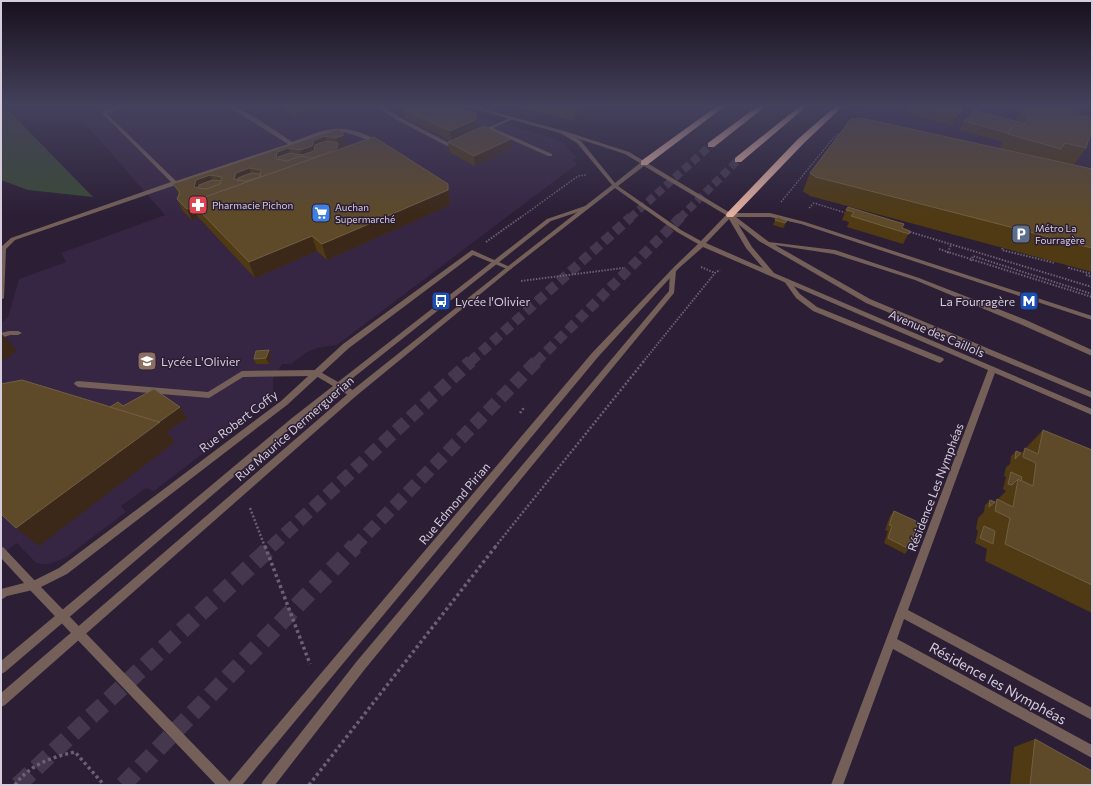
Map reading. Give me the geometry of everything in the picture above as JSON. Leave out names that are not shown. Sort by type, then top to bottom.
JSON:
[{"type":"highway","points":[[644,163],[672,143]]},
{"type":"highway","points":[[738,160],[759,143]]},
{"type":"highway","points":[[730,215],[799,143]]},
{"type":"street","points":[[134,143],[175,183]]},
{"type":"street","points":[[1,298],[3,249],[13,239],[296,143]]},
{"type":"street","points":[[376,143],[381,146]]},
{"type":"street","points":[[445,143],[449,145],[455,143]]},
{"type":"street","points":[[522,143],[550,155]]},
{"type":"street","name":"Avenue des Caillols","points":[[580,143],[614,186],[679,231],[702,244],[1092,412]]},
{"type":"street","name":"Avenue des Caillols","points":[[595,143],[627,153],[730,215],[749,248],[773,275]]},
{"type":"street","points":[[614,186],[644,163]]},
{"type":"street","name":"Rue Maurice Dermerguerian","points":[[1,702],[353,394],[509,268],[614,186]]},
{"type":"street","points":[[1,668],[295,420],[550,220],[585,208]]},
{"type":"street","points":[[730,215],[766,243],[868,301],[1092,395]]},
{"type":"street","points":[[702,244],[730,215],[770,215],[803,223],[1092,318]]},
{"type":"street","points":[[766,243],[835,252],[917,279],[1023,322],[1092,353]]},
{"type":"street","name":"Rue Edmond Pirian","points":[[234,785],[595,355],[673,272],[702,244]]},
{"type":"street","points":[[472,252],[509,268]]},
{"type":"street","name":"Rue Robert Coffy","points":[[1,595],[5,592],[33,586],[63,571],[284,403],[346,346],[472,252]]},
{"type":"street","points":[[267,785],[361,665],[672,291],[673,272]]},
{"type":"street","points":[[787,281],[798,296],[815,309],[940,360]]},
{"type":"street","points":[[1,336],[9,333],[18,333]]},
{"type":"street","name":"Résidence Les Nymphéas","points":[[837,785],[992,370]]},
{"type":"street","points":[[78,384],[209,395],[242,374],[317,374],[353,394]]},
{"type":"street","points":[[1,551],[78,634],[225,785]]},
{"type":"street","name":"Résidence Les Nymphéas","points":[[901,612],[1092,714]]},
{"type":"street","name":"Résidence les Nymphéas","points":[[890,640],[1092,752]]},
{"type":"path","points":[[781,202],[830,143]]},
{"type":"path","points":[[472,252],[578,176],[602,172]]},
{"type":"path","points":[[805,214],[814,203],[850,214]]},
{"type":"path","points":[[901,230],[1092,287]]},
{"type":"path","points":[[1004,243],[1002,250],[1055,264],[1055,262]]},
{"type":"path","points":[[948,252],[951,245]]},
{"type":"path","points":[[970,262],[973,256],[1092,294]]},
{"type":"path","points":[[972,259],[1092,297]]},
{"type":"path","points":[[1070,261],[1069,268],[1092,276]]},
{"type":"path","points":[[309,785],[550,478],[715,273],[703,267]]},
{"type":"path","points":[[488,285],[623,268]]},
{"type":"path","points":[[243,490],[318,685]]},
{"type":"path","points":[[15,785],[18,779],[35,766],[63,754],[75,752],[104,785]]},
{"type":"shaded area","name":"Lycée L'Olivier","points":[[102,143],[563,143],[577,158],[573,160],[577,164],[337,345],[317,348],[307,352],[291,364],[282,364],[273,379],[275,398],[154,491],[146,488],[121,506],[126,512],[65,558],[49,564],[41,564],[35,562],[17,543],[1,555],[1,323],[8,317],[19,279],[66,262],[61,253],[165,215]]},
{"type":"shaded area","points":[[907,143],[1092,143],[1092,186]]},
{"type":"green space","points":[[1,143],[40,143],[93,197],[28,190],[1,180]]},
{"type":"building","points":[[298,143],[313,143],[312,146],[300,150],[288,148],[277,152],[276,159],[287,161],[300,156],[312,158],[325,154],[191,202],[193,207],[187,209],[177,199],[180,192],[173,184]],"holes":[[[249,168],[261,170],[260,177],[246,181],[234,179],[236,173]],[[210,175],[222,177],[220,184],[206,189],[194,187],[196,180]]]},
{"type":"building","points":[[321,143],[338,143],[337,148],[327,154],[312,158],[300,156],[287,161],[278,159],[278,157],[290,153],[302,155],[314,151],[315,145]]},
{"type":"building","name":"Auchan Supermarché","points":[[358,143],[383,143],[448,184],[448,190],[322,244],[312,236],[249,262],[191,202]]},
{"type":"building","points":[[449,143],[503,143],[474,156]]},
{"type":"building","name":"Métro La Fourragère","points":[[833,143],[973,143],[1092,169],[1092,248],[816,177],[810,173]]},
{"type":"building","points":[[1039,143],[1088,143],[1086,148],[1065,143],[1061,149]]},
{"type":"building","points":[[251,173],[260,174],[260,177],[246,181],[237,180],[238,178]]},
{"type":"building","points":[[212,180],[221,181],[220,184],[206,189],[198,188],[199,185]]},
{"type":"building","points":[[848,207],[904,224],[902,228],[910,231],[909,234],[851,216],[854,212],[846,210]]},
{"type":"building","points":[[777,217],[787,221],[785,223],[775,220]]},
{"type":"building","points":[[269,350],[266,358],[254,359],[256,351]]},
{"type":"building","points":[[22,380],[160,422],[16,528],[1,514],[1,384]]},
{"type":"building","points":[[154,389],[180,407],[159,422],[110,407],[118,402],[123,406]]},
{"type":"building","points":[[1043,430],[1092,450],[1092,585],[1005,544],[1010,518],[995,511],[997,499],[1013,507],[1018,479],[1033,486],[1036,463],[1023,457],[1025,448],[1038,454]]},
{"type":"building","points":[[1016,451],[1021,453],[1015,459]]},
{"type":"building","points":[[1011,472],[1022,477],[1021,481],[1018,479],[1012,485],[1008,484]]},
{"type":"building","points":[[990,500],[995,502],[989,507]]},
{"type":"building","points":[[894,511],[918,522],[909,549],[888,538],[892,526],[889,525]]},
{"type":"building","points":[[984,526],[995,531],[993,544],[980,538]]},
{"type":"building","points":[[1035,739],[1092,771],[1092,785],[1030,785]]},
{"type":"tunnel","points":[[630,218],[711,145]]},
{"type":"tunnel","points":[[537,361],[738,160]]},
{"type":"tunnel","points":[[470,362],[631,217]]},
{"type":"tunnel","points":[[271,547],[471,361]]},
{"type":"tunnel","points":[[354,547],[537,361]]},
{"type":"tunnel","points":[[18,785],[272,546]]},
{"type":"tunnel","points":[[123,785],[355,546]]},
{"type":"place","name":"Pharmacie Pichon","points":[[198,205]]},
{"type":"place","name":"Auchan Supermarché","points":[[321,213]]},
{"type":"place","name":"Métro La Fourragère","points":[[1021,234]]},
{"type":"place","name":"Lycée l'Olivier","points":[[441,301]]},
{"type":"place","name":"La Fourragère","points":[[1029,301]]},
{"type":"place","name":"Lycée L'Olivier","points":[[147,361]]}]
